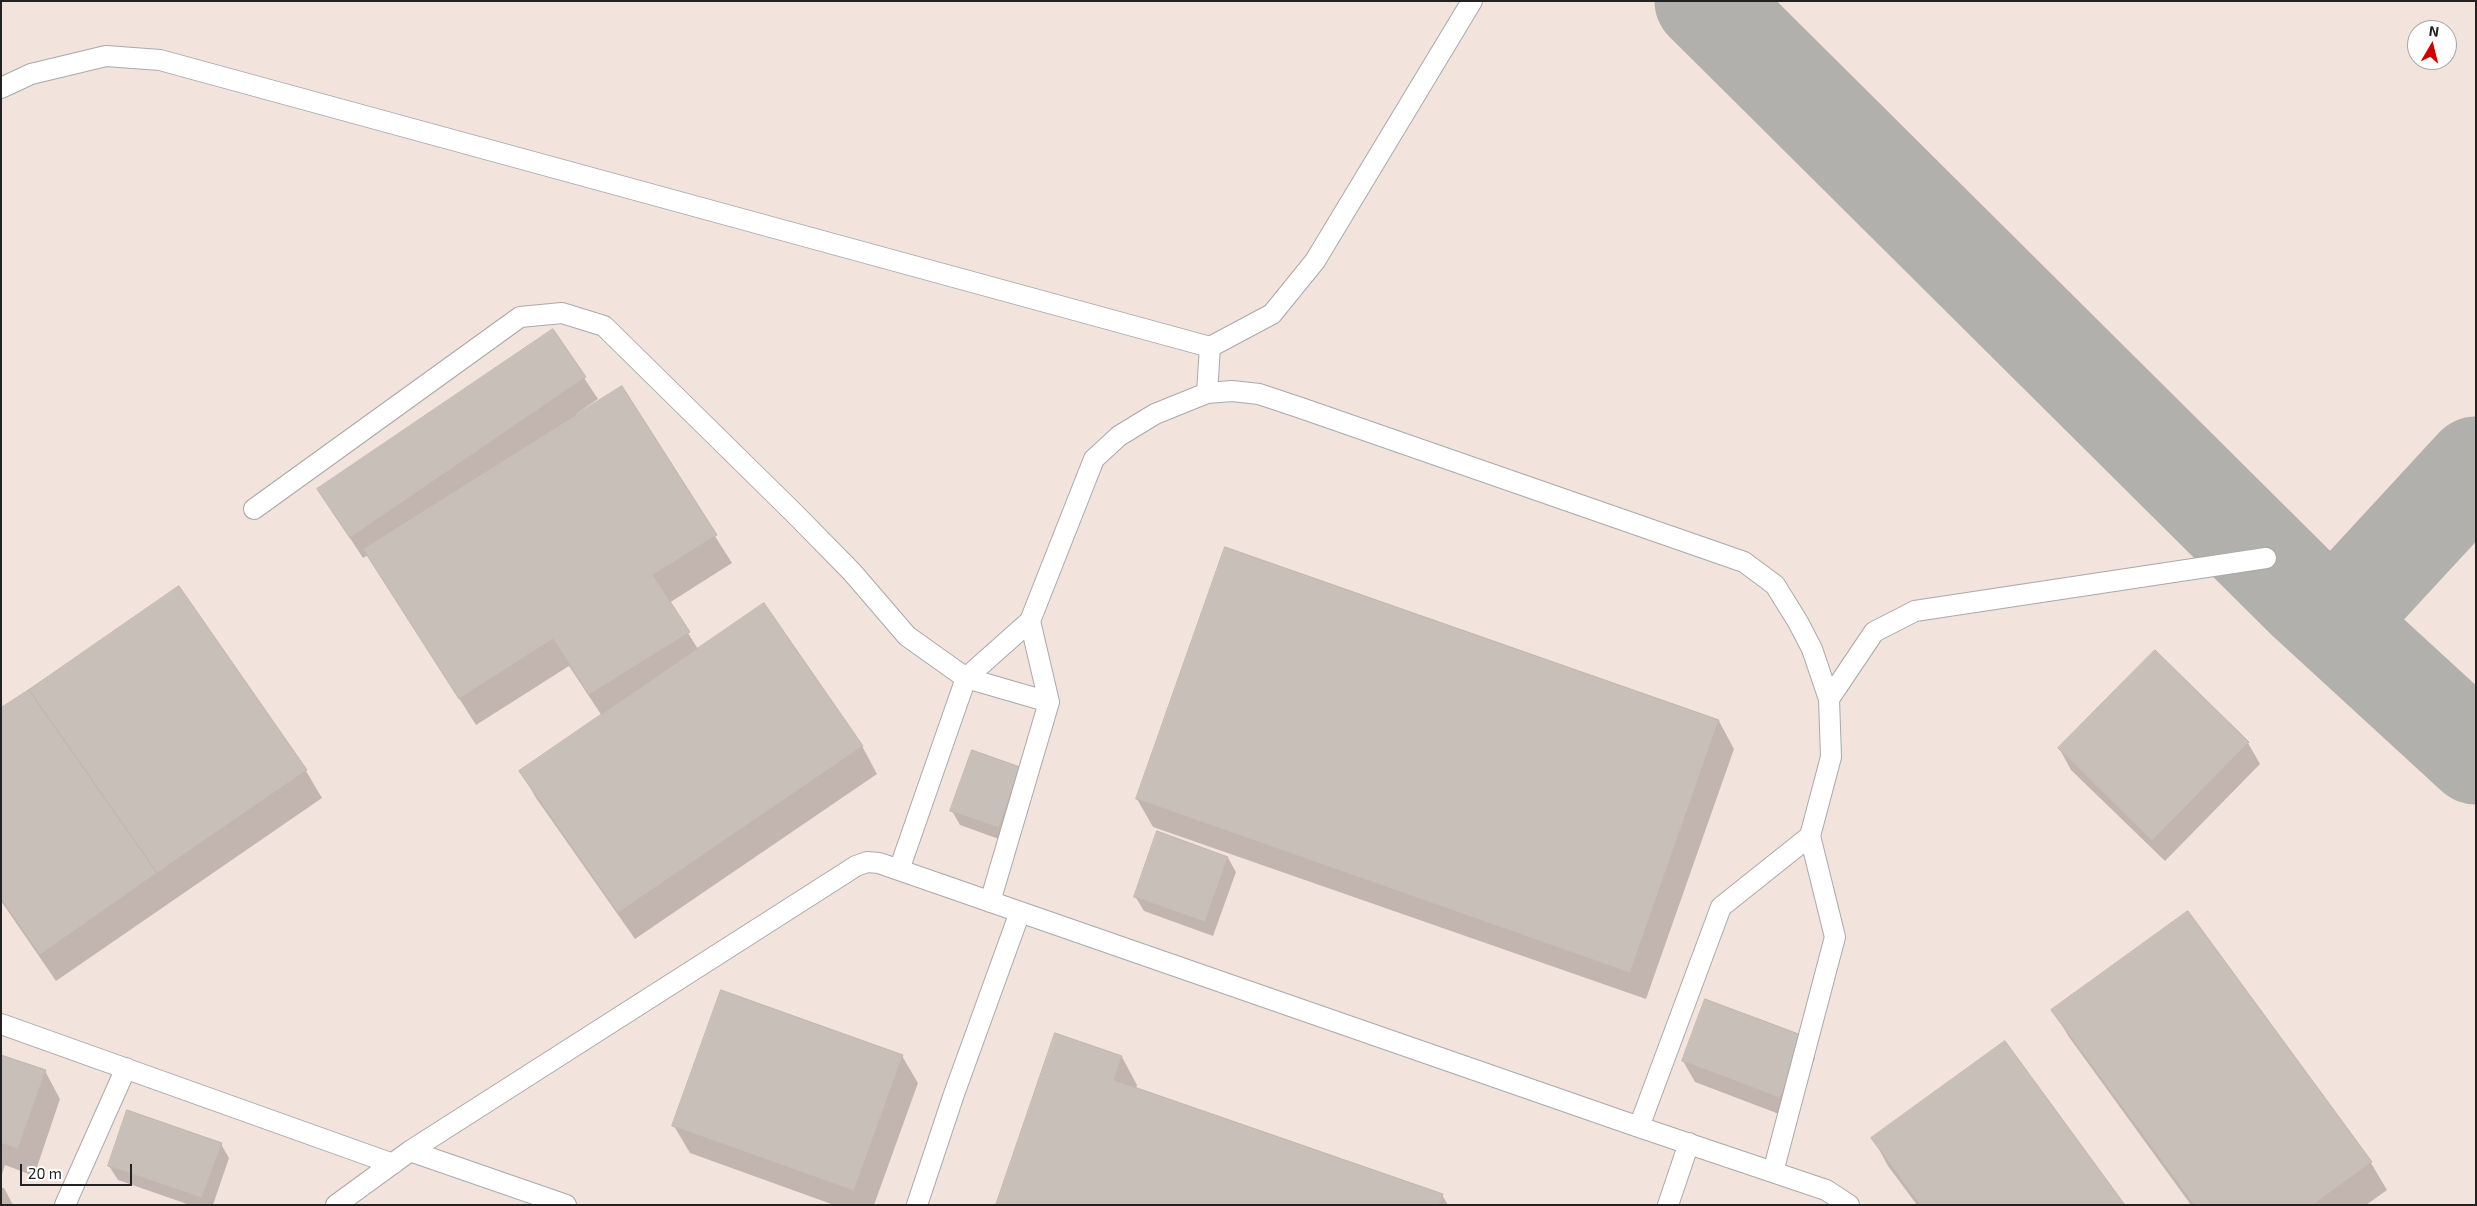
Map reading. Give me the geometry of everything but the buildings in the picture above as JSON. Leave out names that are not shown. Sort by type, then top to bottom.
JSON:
[{"type":"lane","points":[[1,88],[31,74],[106,56],[160,60],[1210,346],[1272,314],[1315,261],[1472,1]]},
{"type":"lane","points":[[254,508],[520,317],[562,313],[604,326],[852,572],[907,636],[966,678],[1049,702]]},
{"type":"lane","points":[[1207,393],[1210,346]]},
{"type":"lane","points":[[899,870],[966,678],[1030,622],[1094,459],[1119,436],[1155,414],[1207,393],[1232,391],[1259,394],[1744,562],[1775,585],[1798,622],[1812,650],[1829,699],[1831,757],[1810,836],[1835,937],[1772,1172]]},
{"type":"lane","points":[[1829,699],[1874,632],[1915,611],[2266,558]]},
{"type":"lane","points":[[990,902],[1049,702],[1030,622]]},
{"type":"lane","points":[[1639,1127],[1721,907],[1810,836]]},
{"type":"lane","points":[[336,1205],[410,1151],[856,866],[867,862],[878,863],[899,870],[1826,1190],[1849,1205]]},
{"type":"lane","points":[[917,1205],[954,1094],[1020,912]]},
{"type":"lane","points":[[1,1024],[393,1164]]},
{"type":"lane","points":[[65,1205],[126,1068]]},
{"type":"lane","points":[[1668,1205],[1689,1143]]},
{"type":"lane","points":[[410,1151],[566,1205]]},
{"type":"shaded area","points":[[1,1],[2476,1],[2476,1205],[1,1205]]},
{"type":"taxiway","points":[[1705,1],[2305,597],[2476,754]]},
{"type":"taxiway","points":[[2333,622],[2476,467]]}]
